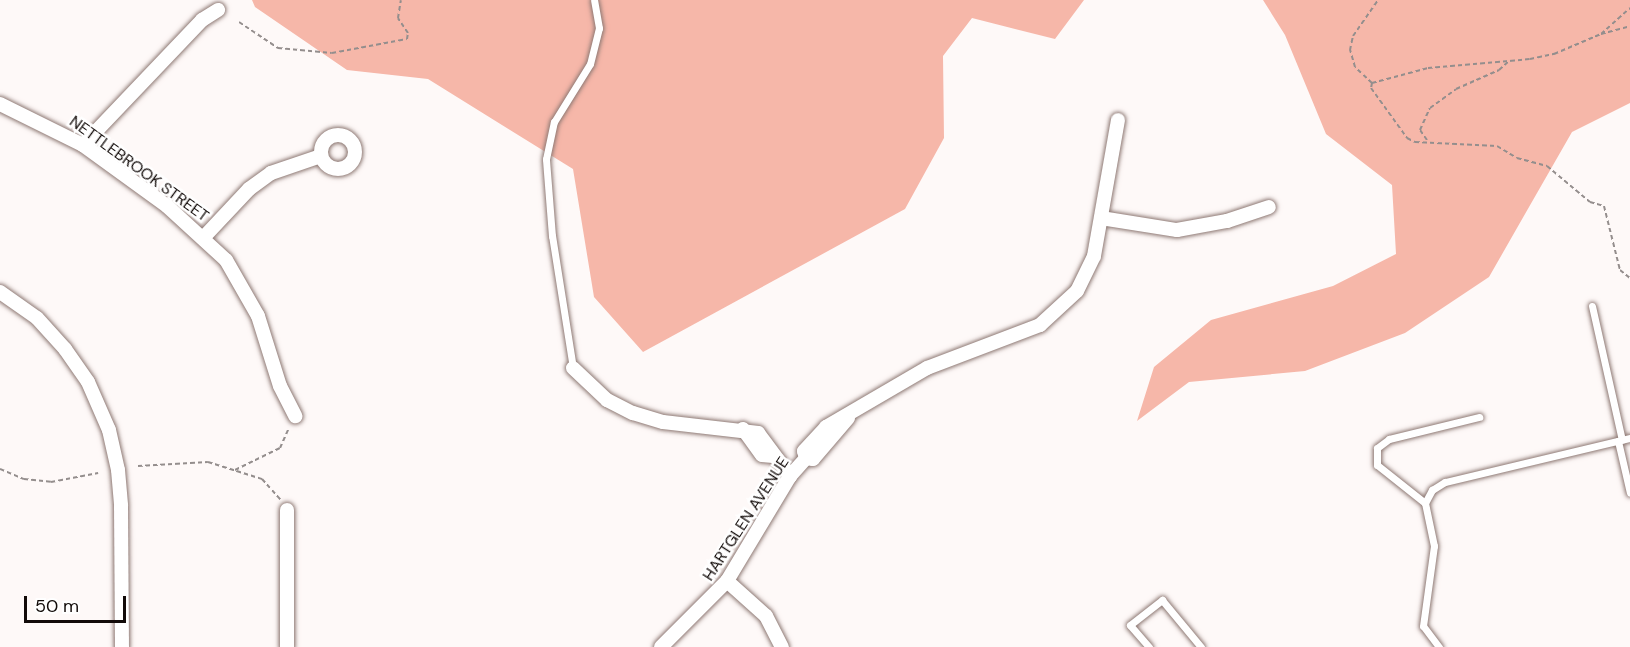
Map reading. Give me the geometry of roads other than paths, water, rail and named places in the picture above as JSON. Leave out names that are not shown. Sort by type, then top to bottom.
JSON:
[{"type":"street","points":[[83,145],[202,20],[218,10]]},
{"type":"street","name":"NETTLEBROOK STREET","points":[[0,104],[83,145],[204,237],[245,287],[280,386],[294,416]]},
{"type":"street","name":"HARTGLEN AVENUE","points":[[661,647],[727,581],[790,476],[806,458],[813,459],[849,416],[927,368],[1025,333],[1046,321],[1084,281],[1101,218],[1118,120]]},
{"type":"street","points":[[204,237],[249,189],[271,173],[321,156]]},
{"type":"street","points":[[1101,218],[1186,229],[1269,207]]},
{"type":"street","points":[[0,292],[37,318],[65,349],[88,382],[109,430],[118,470],[121,506],[122,647]]},
{"type":"street","points":[[573,368],[607,400],[633,413],[663,422],[743,429],[762,456],[773,456],[790,476]]},
{"type":"street","points":[[287,510],[287,647]]},
{"type":"street","points":[[727,581],[766,616],[782,647]]},
{"type":"lane","points":[[573,368],[552,236],[546,159],[554,122],[590,64],[600,28],[594,0]]},
{"type":"lane","points":[[1592,306],[1630,493]]},
{"type":"lane","points":[[1439,647],[1423,626],[1434,546],[1425,503],[1377,465],[1377,448],[1389,439],[1479,417]]},
{"type":"lane","points":[[1425,503],[1432,490],[1445,482],[1630,438]]},
{"type":"lane","points":[[1149,647],[1130,625],[1162,600],[1201,647]]}]
